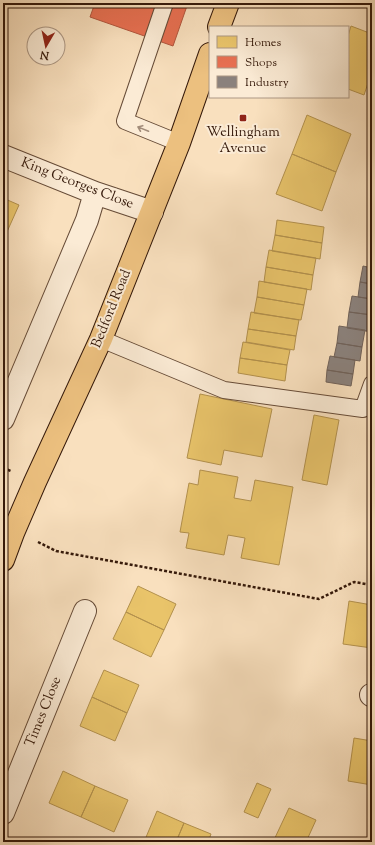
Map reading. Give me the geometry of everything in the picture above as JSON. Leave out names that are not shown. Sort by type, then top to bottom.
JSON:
[{"type":"main road","points":[[219,26],[228,3]]},
{"type":"main road","name":"Bedford Road","points":[[3,560],[13,532],[100,339],[180,143],[209,57]]},
{"type":"street","name":"King Georges Close","points":[[3,156],[96,193],[152,212]]},
{"type":"street","points":[[3,419],[87,220],[96,193]]},
{"type":"street","name":"Times Close","points":[[3,813],[85,611]]},
{"type":"lane","points":[[165,3],[125,121],[180,143]]},
{"type":"lane","points":[[100,339],[224,390],[363,409],[372,384]]},
{"type":"path","points":[[35,541],[56,551],[319,599],[354,582],[372,584]]},
{"type":"building: Homes","points":[[351,26],[372,34],[372,71],[364,95],[349,89],[349,33]]},
{"type":"building: Homes","points":[[307,115],[351,134],[336,172],[292,154]]},
{"type":"building: Homes","points":[[292,154],[336,172],[322,211],[276,194]]},
{"type":"building: Homes","points":[[3,198],[19,205],[6,234],[3,233]]},
{"type":"building: Homes","points":[[277,220],[324,227],[322,243],[275,235]]},
{"type":"building: Homes","points":[[275,235],[322,243],[320,259],[272,251]]},
{"type":"building: Homes","points":[[269,250],[316,258],[313,275],[266,267]]},
{"type":"building: Homes","points":[[266,267],[313,275],[311,290],[264,282]]},
{"type":"building: Homes","points":[[259,281],[307,289],[304,305],[257,297]]},
{"type":"building: Homes","points":[[257,297],[304,305],[301,320],[254,313]]},
{"type":"building: Homes","points":[[251,312],[299,320],[296,336],[248,329]]},
{"type":"building: Homes","points":[[248,329],[296,336],[294,350],[246,342]]},
{"type":"building: Homes","points":[[243,342],[290,350],[287,365],[240,358]]},
{"type":"building: Homes","points":[[240,358],[287,365],[285,381],[238,373]]},
{"type":"building: Homes","points":[[200,394],[272,409],[262,457],[224,450],[221,465],[187,458]]},
{"type":"building: Homes","points":[[314,415],[339,420],[327,485],[302,480]]},
{"type":"building: Homes","points":[[200,470],[238,477],[234,498],[251,501],[255,480],[293,487],[279,565],[241,558],[245,538],[228,535],[224,555],[186,548],[189,533],[180,532],[189,483],[198,485]]},
{"type":"building: Homes","points":[[138,586],[176,604],[164,630],[126,612]]},
{"type":"building: Homes","points":[[349,601],[372,605],[372,648],[343,644]]},
{"type":"building: Homes","points":[[126,612],[164,630],[151,657],[113,639]]},
{"type":"building: Homes","points":[[104,670],[139,685],[127,713],[92,697]]},
{"type":"building: Homes","points":[[92,697],[127,713],[115,741],[80,726]]},
{"type":"building: Homes","points":[[354,738],[372,741],[372,785],[348,781]]},
{"type":"building: Homes","points":[[63,771],[95,786],[81,817],[49,803]]},
{"type":"building: Homes","points":[[257,783],[271,789],[258,818],[244,812]]},
{"type":"building: Homes","points":[[95,786],[128,800],[114,832],[81,817]]},
{"type":"building: Homes","points":[[289,808],[316,820],[306,842],[273,842]]},
{"type":"building: Homes","points":[[157,811],[184,823],[176,842],[144,842]]},
{"type":"building: Homes","points":[[184,823],[211,834],[208,842],[176,842]]},
{"type":"building: Shops","points":[[95,3],[188,3],[173,46],[90,17]]},
{"type":"building: Industry","points":[[363,266],[372,268],[372,284],[360,282]]},
{"type":"building: Industry","points":[[360,282],[372,284],[372,299],[358,297]]},
{"type":"building: Industry","points":[[352,296],[372,299],[372,315],[349,312]]},
{"type":"building: Industry","points":[[349,312],[372,315],[372,332],[347,328]]},
{"type":"building: Industry","points":[[339,326],[365,330],[362,347],[337,343]]},
{"type":"building: Industry","points":[[337,343],[362,347],[360,361],[334,357]]},
{"type":"building: Industry","points":[[330,356],[355,360],[353,374],[327,370]]},
{"type":"building: Industry","points":[[327,370],[353,374],[351,386],[326,382]]},
{"type":"place","name":"Wellingham Avenue","points":[[243,118]]}]
